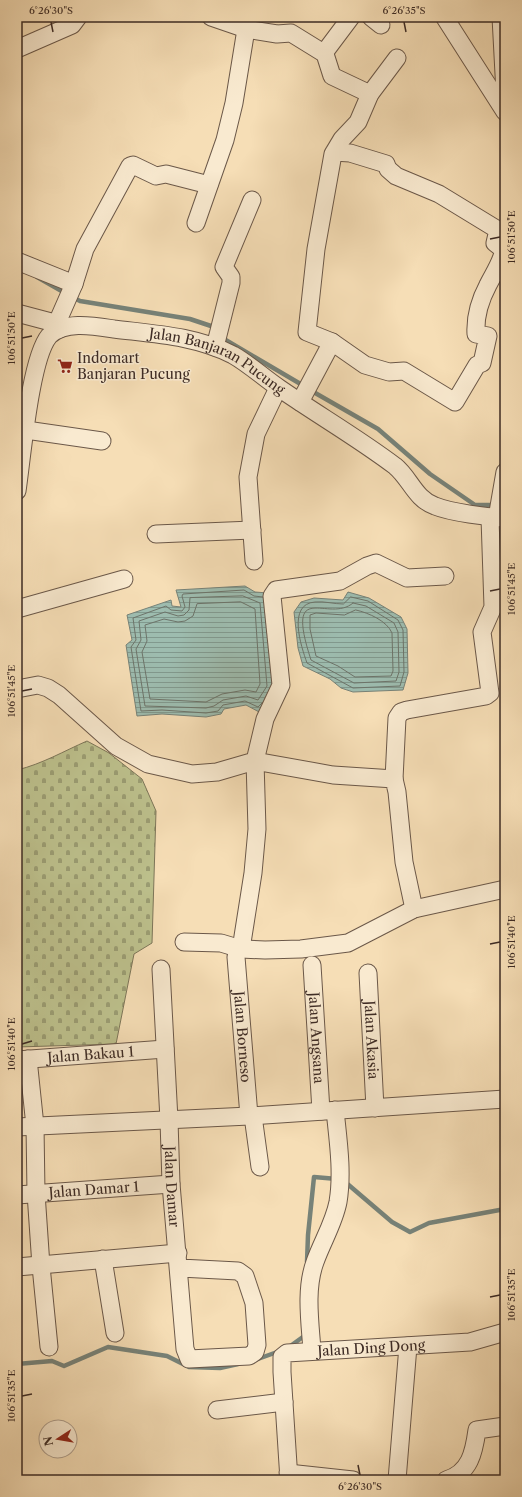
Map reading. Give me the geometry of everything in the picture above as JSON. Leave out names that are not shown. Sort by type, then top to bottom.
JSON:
[{"type":"street","points":[[17,49],[72,25],[78,17]]},
{"type":"street","points":[[210,17],[247,23],[277,34],[292,32],[324,53],[332,76],[370,94]]},
{"type":"street","points":[[324,53],[351,17]]},
{"type":"street","points":[[445,18],[504,101]]},
{"type":"street","points":[[503,22],[504,101]]},
{"type":"street","points":[[196,223],[225,140],[234,103],[247,23]]},
{"type":"street","points":[[334,152],[350,153],[386,164],[396,176],[440,194],[498,230],[495,243],[504,250],[502,259],[487,286],[475,320],[476,334],[488,336],[482,363],[477,365],[455,402],[404,371],[389,372],[365,365],[332,342],[307,332],[316,249],[327,180],[334,152],[342,139],[358,122],[370,94],[397,58]]},
{"type":"street","points":[[17,491],[35,369],[43,346],[58,327],[85,249],[130,166],[133,164],[156,176],[166,174],[209,186]]},
{"type":"street","points":[[218,335],[231,280],[224,270],[225,265],[252,200]]},
{"type":"street","points":[[17,261],[71,292]]},
{"type":"street","points":[[17,313],[51,322],[58,327]]},
{"type":"street","name":"Jalan Banjaran Pucung","points":[[58,327],[74,326],[105,328],[189,338],[218,335],[233,355],[278,388],[371,448],[397,468],[413,489],[423,499],[435,506],[498,512]]},
{"type":"street","points":[[300,402],[332,342]]},
{"type":"street","points":[[254,561],[248,476],[256,434],[278,388]]},
{"type":"street","points":[[26,430],[102,441]]},
{"type":"street","points":[[414,909],[404,862],[398,792],[394,779],[397,718],[401,712],[407,710],[486,696],[490,693],[482,632],[493,607],[498,512],[505,472]]},
{"type":"street","points":[[156,534],[252,530]]},
{"type":"street","name":"Jalan Borneso","points":[[260,1167],[251,1116],[239,953],[254,866],[257,829],[256,761],[265,719],[281,685],[272,596],[276,590],[344,580],[367,566],[376,563],[407,578],[445,576]]},
{"type":"street","points":[[17,609],[124,579]]},
{"type":"street","points":[[17,689],[38,686],[48,688],[59,695],[116,746],[148,764],[192,774],[217,772],[256,761],[333,776],[394,779]]},
{"type":"street","points":[[184,942],[221,943],[239,953],[301,949],[348,943],[414,909],[505,889]]},
{"type":"street","name":"Jalan Angsana","points":[[312,965],[328,1111],[340,1180],[336,1212],[314,1263],[309,1306],[312,1350]]},
{"type":"street","name":"Jalan Damar","points":[[161,969],[170,1120],[171,1184],[179,1260]]},
{"type":"street","name":"Jalan Akasia","points":[[368,973],[374,1108]]},
{"type":"street","name":"Jalan Bakau 1","points":[[23,1059],[165,1049]]},
{"type":"street","points":[[23,1059],[35,1126],[36,1193],[49,1347]]},
{"type":"street","points":[[17,1127],[251,1116],[505,1099]]},
{"type":"street","name":"Jalan Damar 1","points":[[17,1195],[171,1184]]},
{"type":"street","points":[[17,1267],[41,1266],[103,1259],[179,1260],[238,1270],[245,1276],[254,1302],[257,1345],[255,1352],[249,1356],[189,1358],[185,1349],[179,1260]]},
{"type":"street","points":[[103,1259],[115,1334]]},
{"type":"street","name":"Jalan Ding Dong","points":[[284,1402],[282,1357],[287,1353],[312,1350],[470,1342],[505,1332]]},
{"type":"street","points":[[397,1480],[408,1346]]},
{"type":"street","points":[[217,1410],[284,1402],[288,1476],[353,1480]]},
{"type":"street","points":[[446,1480],[459,1474],[469,1462],[474,1452],[477,1430],[505,1426]]},
{"type":"green space","points":[[87,741],[109,753],[142,779],[156,811],[152,943],[134,954],[116,1044],[17,1047],[17,770],[44,761]]},
{"type":"water","points":[[245,586],[255,592],[268,593],[276,688],[261,713],[246,705],[224,709],[221,714],[206,717],[162,714],[137,716],[126,645],[132,640],[127,615],[171,600],[172,606],[181,607],[176,590]]},
{"type":"water","points":[[348,592],[369,598],[401,617],[407,629],[408,673],[403,690],[353,692],[341,688],[330,679],[303,666],[298,648],[294,612],[301,602],[314,598],[343,600]]},
{"type":"waterway","points":[[37,277],[65,293]]},
{"type":"waterway","points":[[72,297],[80,301],[190,319],[217,328]]},
{"type":"waterway","points":[[223,336],[224,339],[304,386]]},
{"type":"waterway","points":[[310,390],[378,429],[430,474],[475,505],[497,505]]},
{"type":"waterway","points":[[307,1262],[308,1235],[314,1177],[337,1179]]},
{"type":"waterway","points":[[344,1181],[392,1222],[410,1232],[429,1223],[505,1209]]},
{"type":"waterway","points":[[289,1347],[307,1334]]},
{"type":"waterway","points":[[17,1364],[52,1361],[64,1366],[108,1347],[167,1356],[189,1367],[220,1368],[238,1364]]},
{"type":"waterway","points":[[255,1360],[280,1351]]},
{"type":"place","name":"Indomart Banjaran Pucung","points":[[65,366]]}]
